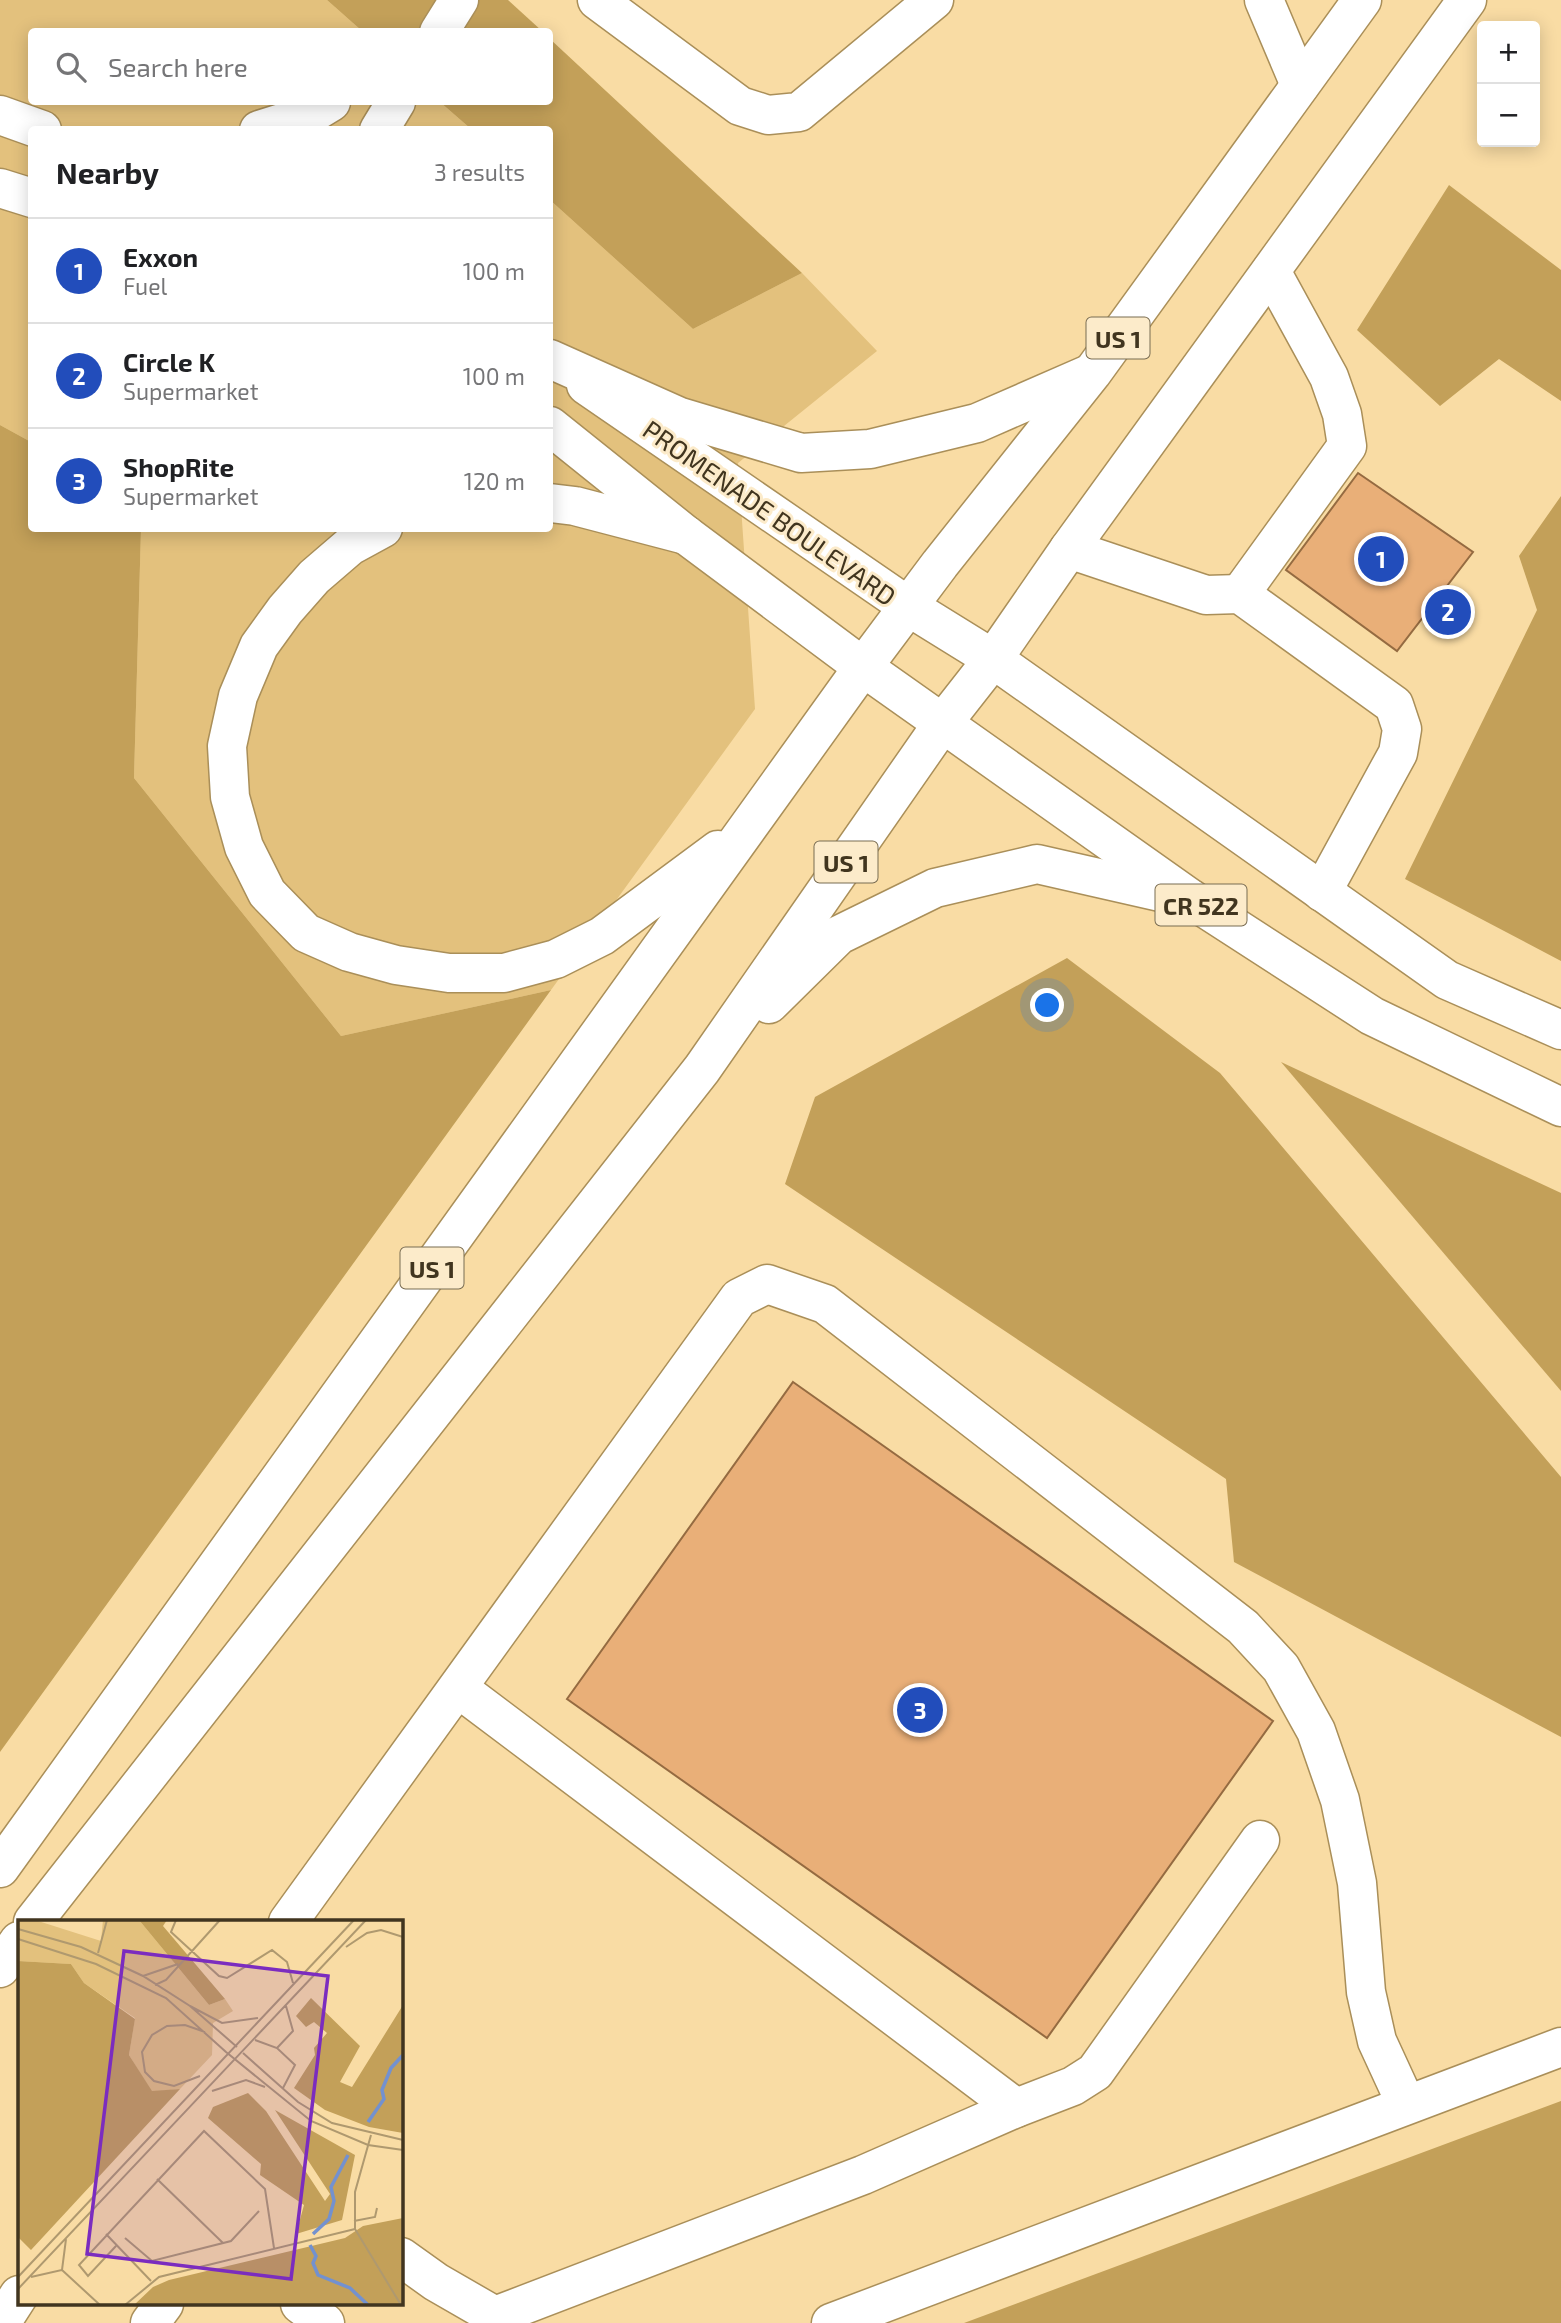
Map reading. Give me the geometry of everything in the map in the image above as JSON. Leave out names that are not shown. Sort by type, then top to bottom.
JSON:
[{"type":"main road","points":[[442,28],[459,0]]},
{"type":"main road","points":[[597,0],[740,106],[768,115],[799,112],[934,0]]},
{"type":"main road","points":[[1264,0],[1300,85]]},
{"type":"main road","name":"US 1","points":[[0,1868],[863,667],[940,564],[1092,373],[1362,0]]},
{"type":"main road","name":"US 1","points":[[35,1920],[702,1069],[942,724],[993,659],[1069,549],[1467,0]]},
{"type":"main road","points":[[272,126],[313,113],[326,105]]},
{"type":"main road","points":[[381,126],[394,105]]},
{"type":"main road","points":[[0,115],[31,126]]},
{"type":"main road","points":[[0,188],[28,197]]},
{"type":"main road","points":[[1240,594],[1347,446],[1342,414],[1329,377],[1271,271]]},
{"type":"main road","points":[[553,361],[680,417],[801,453],[870,449],[977,423],[1092,373]]},
{"type":"main road","name":"PROMENADE BOULEVARD","points":[[553,362],[909,607],[993,659]]},
{"type":"main road","name":"CR 522","points":[[553,428],[686,536],[863,667],[1191,899],[1372,1016],[1561,1107]]},
{"type":"main road","points":[[553,503],[575,506],[686,536]]},
{"type":"main road","points":[[376,532],[350,546],[313,577],[259,646],[238,696],[227,746],[230,797],[244,847],[267,893],[306,933],[349,952],[396,965],[449,973],[504,973],[556,960],[602,936],[748,828]]},
{"type":"main road","points":[[1069,549],[1206,594],[1240,594],[1394,705],[1402,729],[1398,753],[1322,892]]},
{"type":"main road","name":"CR 522","points":[[993,659],[1447,980],[1561,1030]]},
{"type":"main road","points":[[702,1069],[839,934],[935,888],[1037,864],[1191,899]]},
{"type":"main road","points":[[289,1920],[739,1298],[767,1284],[825,1304],[1243,1627],[1281,1668],[1316,1731],[1340,1800],[1357,1884],[1367,1992],[1377,2041],[1406,2104]]},
{"type":"main road","points":[[458,1688],[1016,2108]]},
{"type":"main road","points":[[402,2258],[436,2282],[495,2316],[863,2175],[1073,2086],[1095,2072],[1260,1840]]},
{"type":"main road","points":[[0,1968],[18,1942]]},
{"type":"main road","points":[[831,2323],[1561,2047]]},
{"type":"main road","points":[[1,2323],[18,2297]]},
{"type":"main road","points":[[150,2323],[163,2306]]},
{"type":"main road","points":[[303,2306],[325,2323]]},
{"type":"shaded area","points":[[0,0],[327,0],[359,28],[28,28],[28,105],[443,105],[468,126],[28,126],[28,440],[0,425]]},
{"type":"shaded area","points":[[327,0],[508,0],[539,28],[359,28]]},
{"type":"shaded area","points":[[553,42],[802,273],[693,329],[553,203],[553,126],[468,126],[443,105],[553,105]]},
{"type":"shaded area","points":[[1449,185],[1561,270],[1561,401],[1499,359],[1440,406],[1357,330]]},
{"type":"shaded area","points":[[553,203],[693,329],[802,273],[877,351],[738,463],[755,709],[551,990],[341,1036],[134,778],[141,532],[553,532]]},
{"type":"shaded area","points":[[0,425],[28,440],[28,532],[141,532],[134,778],[341,1036],[551,990],[0,1752]]},
{"type":"shaded area","points":[[1561,496],[1561,961],[1405,879],[1537,610],[1519,556]]},
{"type":"shaded area","points":[[1067,958],[1220,1073],[1561,1477],[1561,1737],[1234,1562],[1226,1479],[785,1184],[815,1097]]},
{"type":"shaded area","points":[[1281,1062],[1561,1193],[1561,1391]]},
{"type":"shaded area","points":[[1561,2101],[1561,2323],[964,2323]]},
{"type":"building","points":[[1358,473],[1473,552],[1397,651],[1286,570]]},
{"type":"building","points":[[793,1382],[1273,1721],[1047,2038],[567,1699]]},
{"type":"place","name":"Exxon","points":[[1381,559]]},
{"type":"place","name":"Circle K","points":[[1448,612]]},
{"type":"place","name":"ShopRite","points":[[920,1710]]}]
